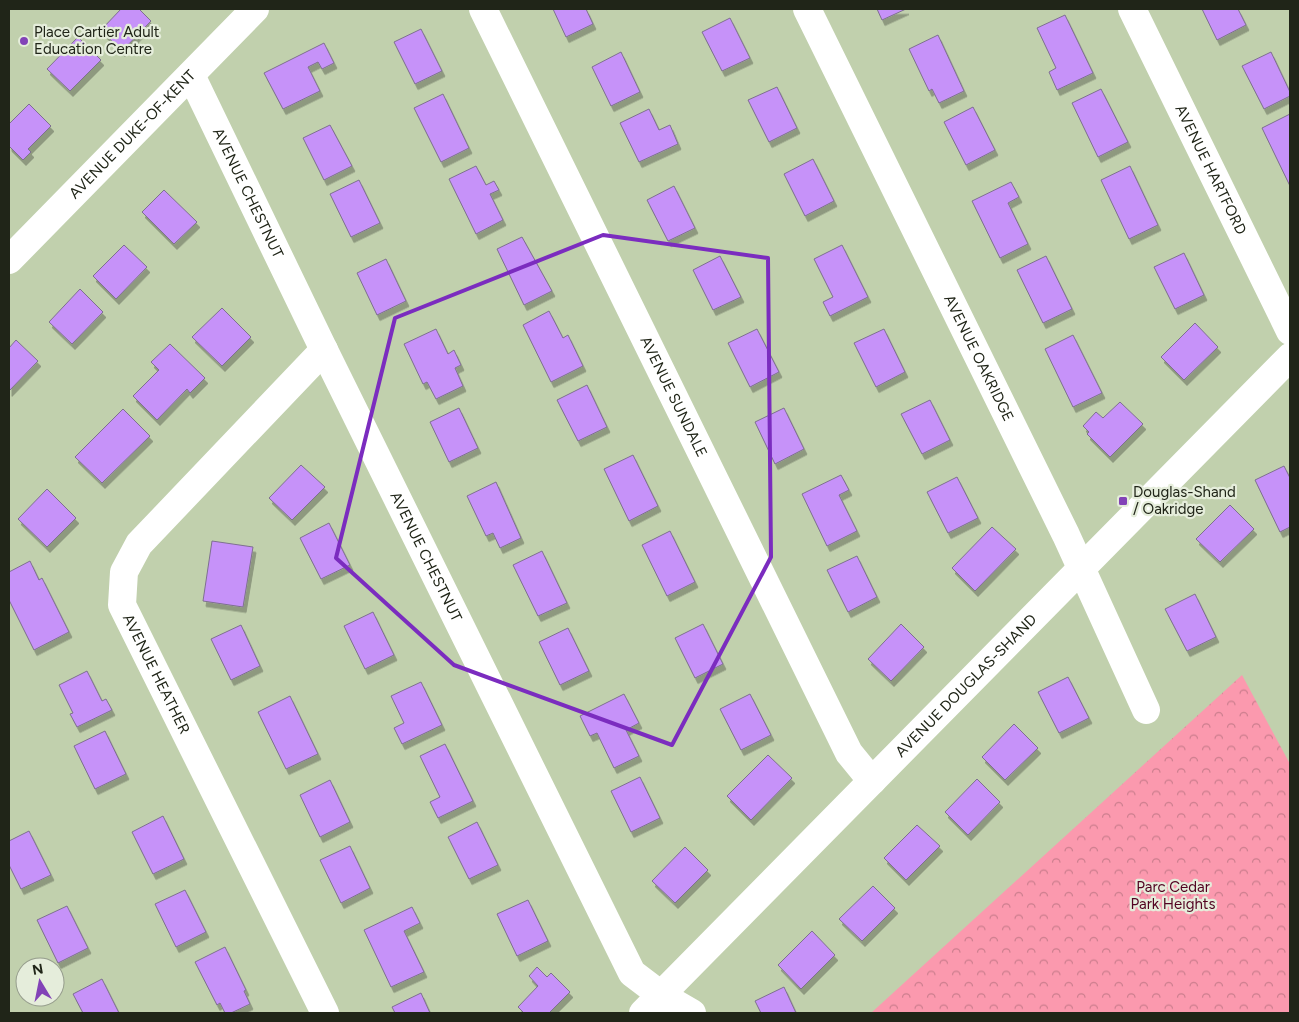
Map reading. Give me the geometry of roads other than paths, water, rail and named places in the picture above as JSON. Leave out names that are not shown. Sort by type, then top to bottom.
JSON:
[{"type":"street","name":"AVENUE DUKE-OF-KENT","points":[[9,260],[255,9]]},
{"type":"street","name":"AVENUE SUNDALE","points":[[483,9],[849,752],[872,781]]},
{"type":"street","name":"AVENUE OAKRIDGE","points":[[807,9],[1066,535],[1146,710]]},
{"type":"street","name":"AVENUE HARTFORD","points":[[1132,9],[1290,331]]},
{"type":"street","name":"AVENUE CHESTNUT","points":[[191,75],[324,350],[632,973],[652,1004],[692,1013]]},
{"type":"street","name":"AVENUE HEATHER","points":[[324,350],[139,544],[124,572],[122,605],[325,1013]]},
{"type":"street","name":"AVENUE DOUGLAS-SHAND","points":[[652,1004],[1290,357]]},
{"type":"place","name":"Place Cartier Adult Education Centre","points":[[24,41]]},
{"type":"place","name":"Douglas-Shand / Oakridge","points":[[1123,501]]},
{"type":"park label","name":"Parc Cedar Park Heights","points":[[1173,896]]}]
